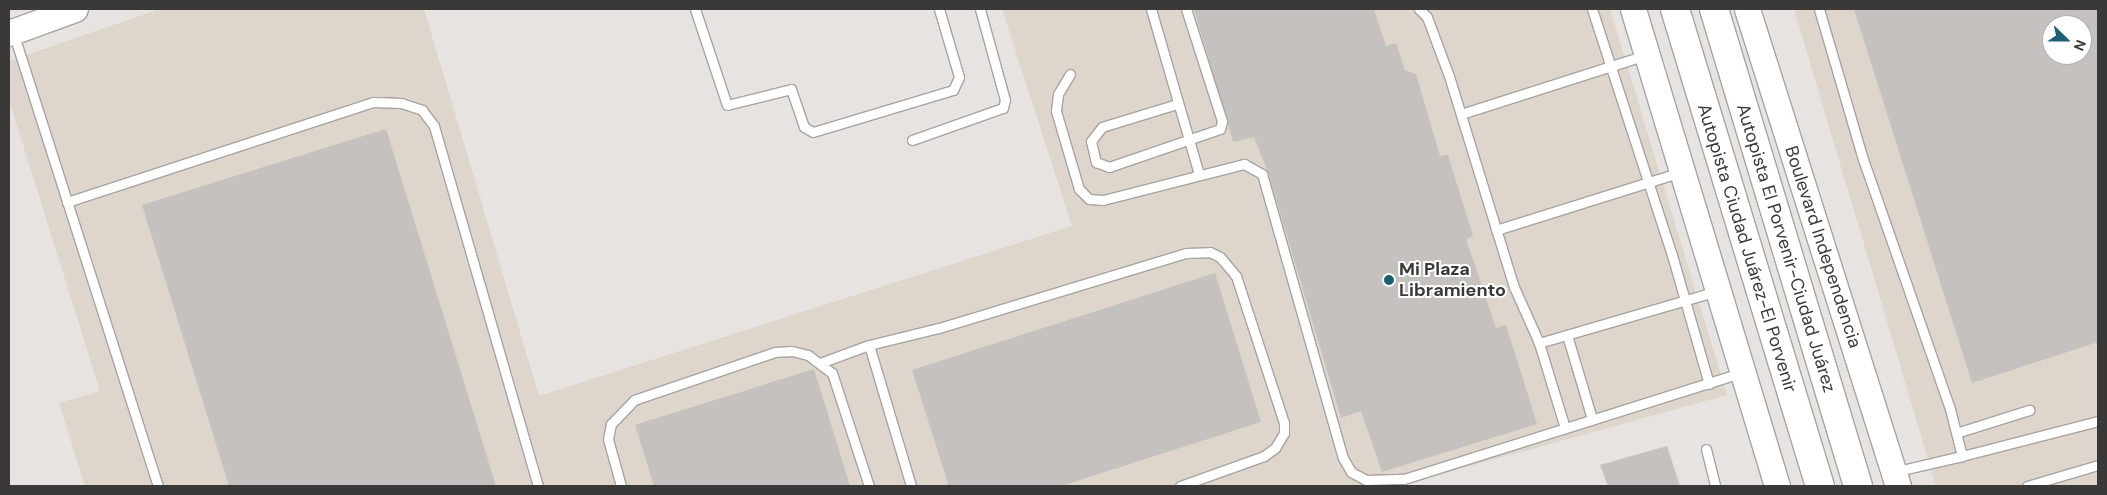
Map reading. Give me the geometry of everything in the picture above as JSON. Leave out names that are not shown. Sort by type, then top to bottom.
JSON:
[{"type":"highway","name":"Autopista Ciudad Juárez-El Porvenir","points":[[1675,9],[1820,486]]},
{"type":"highway","name":"Autopista El Porvenir-Ciudad Juárez","points":[[1714,9],[1858,486]]},
{"type":"main road","points":[[11,33],[75,9]]},
{"type":"main road","points":[[1633,9],[1721,289],[1778,486]]},
{"type":"main road","name":"Boulevard Independencia","points":[[1747,9],[1896,479]]},
{"type":"lane","points":[[695,9],[727,105],[791,88],[804,127],[813,132],[953,90],[959,77],[939,9]]},
{"type":"lane","points":[[912,140],[1002,108],[1005,100],[980,9]]},
{"type":"lane","points":[[1151,9],[1177,104],[1199,174]]},
{"type":"lane","points":[[1177,104],[1102,127],[1091,141],[1096,162],[1109,167],[1218,132],[1222,124],[1186,9]]},
{"type":"lane","points":[[1419,9],[1436,38],[1514,287],[1539,343],[1564,428]]},
{"type":"lane","points":[[1592,9],[1708,384]]},
{"type":"lane","points":[[1819,9],[1863,159],[1956,433],[1962,456]]},
{"type":"lane","points":[[11,33],[158,486]]},
{"type":"lane","points":[[1461,114],[1611,68],[1648,54]]},
{"type":"lane","points":[[1070,74],[1058,94],[1056,111],[1084,196],[1103,200],[1244,164],[1262,174],[1342,458],[1351,472],[1366,480],[1404,479],[1744,373]]},
{"type":"lane","points":[[67,202],[373,102],[401,103],[422,110],[434,126],[538,486]]},
{"type":"lane","points":[[1496,230],[1684,172]]},
{"type":"lane","points":[[820,363],[869,345],[939,328],[1186,253],[1210,252],[1220,257],[1236,276],[1284,423],[1284,433],[1264,456],[1180,486]]},
{"type":"lane","points":[[1539,343],[1721,289]]},
{"type":"lane","points":[[1568,335],[1592,419]]},
{"type":"lane","points":[[869,345],[911,486]]},
{"type":"lane","points":[[621,486],[608,439],[611,424],[634,400],[775,352],[808,355],[820,363],[838,385],[868,486]]},
{"type":"lane","points":[[1956,433],[2029,410]]},
{"type":"lane","points":[[1896,479],[1962,456],[2098,421]]},
{"type":"lane","points":[[1706,449],[1714,486]]},
{"type":"lane","points":[[2027,486],[2098,465]]},
{"type":"shaded area","points":[[160,9],[424,9],[539,396],[1072,226],[1002,9],[1610,9],[1727,395],[1398,486],[85,486],[59,403],[100,391],[9,100],[9,61]]},
{"type":"shaded area","points":[[1794,9],[2098,9],[2098,486],[1936,486]]},
{"type":"building","name":"Mi Plaza Libramiento","points":[[1194,9],[1374,9],[1386,46],[1396,43],[1405,70],[1416,74],[1440,156],[1448,155],[1473,236],[1466,239],[1496,328],[1506,325],[1537,424],[1382,472],[1361,411],[1341,418],[1268,172],[1254,137],[1233,142]]},
{"type":"building","points":[[1854,9],[2098,9],[2098,342],[1972,383]]},
{"type":"building","points":[[386,129],[496,486],[229,486],[142,205]]},
{"type":"building","points":[[1215,273],[1261,422],[1061,486],[949,486],[912,370]]},
{"type":"building","points":[[814,369],[850,486],[654,486],[635,425]]},
{"type":"building","points":[[1667,446],[1680,486],[1608,486],[1600,465]]},
{"type":"place","name":"Mi Plaza Libramiento","points":[[1389,280]]}]
